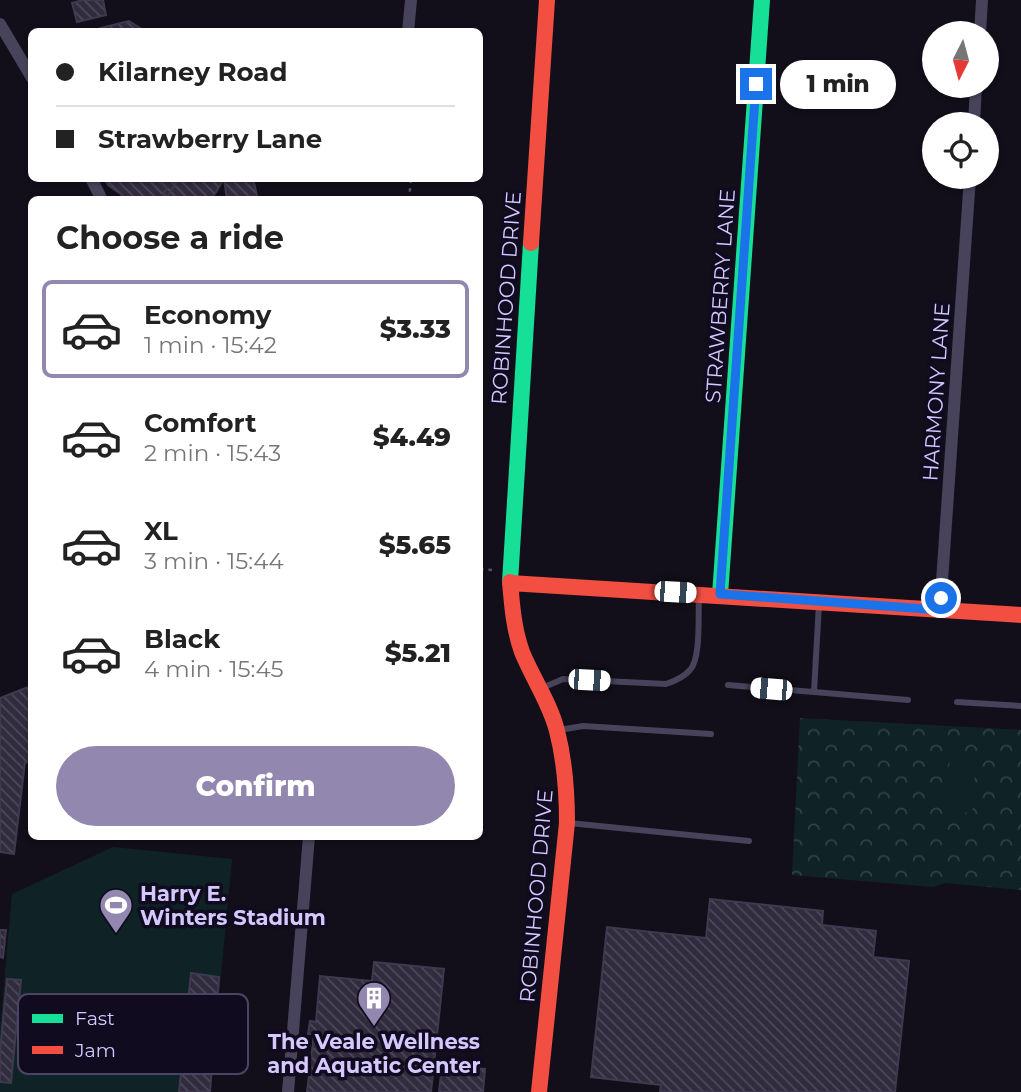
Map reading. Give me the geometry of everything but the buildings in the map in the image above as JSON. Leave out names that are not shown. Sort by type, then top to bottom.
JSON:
[{"type":"street","points":[[408,28],[411,0]]},
{"type":"street","name":"ROBINHOOD DRIVE","points":[[539,1092],[567,822],[568,780],[557,730],[522,651],[513,617],[509,570],[547,0]]},
{"type":"street","name":"STRAWBERRY LANE","points":[[720,594],[762,0]]},
{"type":"street","points":[[981,21],[982,0]]},
{"type":"street","points":[[0,24],[28,71]]},
{"type":"street","name":"HARMONY LANE","points":[[940,610],[969,189]]},
{"type":"street","points":[[510,583],[720,594],[1021,615]]},
{"type":"street","points":[[288,1092],[309,840]]},
{"type":"lane","points":[[541,689],[563,678],[666,684],[679,678],[692,669],[696,657],[700,593]]},
{"type":"lane","points":[[814,692],[819,602]]},
{"type":"lane","points":[[728,685],[908,700]]},
{"type":"lane","points":[[957,702],[1021,706]]},
{"type":"lane","points":[[557,730],[583,726],[711,734]]},
{"type":"lane","points":[[567,822],[748,841]]},
{"type":"path","points":[[483,569],[499,570]]},
{"type":"green space","points":[[800,718],[1021,730],[1021,890],[945,883],[933,887],[792,875]]},
{"type":"green space","points":[[950,757],[976,759],[972,813],[946,811]]},
{"type":"green space","name":"Harry E. Winters Stadium","points":[[113,847],[232,859],[219,994],[18,994],[18,1074],[212,1074],[210,1092],[0,1092],[0,1029],[12,894]]},
{"type":"traffic: fast","points":[[720,595],[762,0]]},
{"type":"traffic: fast","points":[[510,582],[531,243]]},
{"type":"traffic: jam","points":[[531,243],[547,0]]},
{"type":"traffic: jam","points":[[510,582],[519,644],[554,721],[566,788],[567,823],[539,1092]]},
{"type":"traffic: jam","points":[[510,583],[1021,615]]},
{"type":"place","name":"Harry E. Winters Stadium","points":[[116,935]]},
{"type":"place","name":"The Veale Wellness and Aquatic Center","points":[[374,1028]]},
{"type":"route","points":[[756,84],[720,594],[940,610],[941,598]]}]
